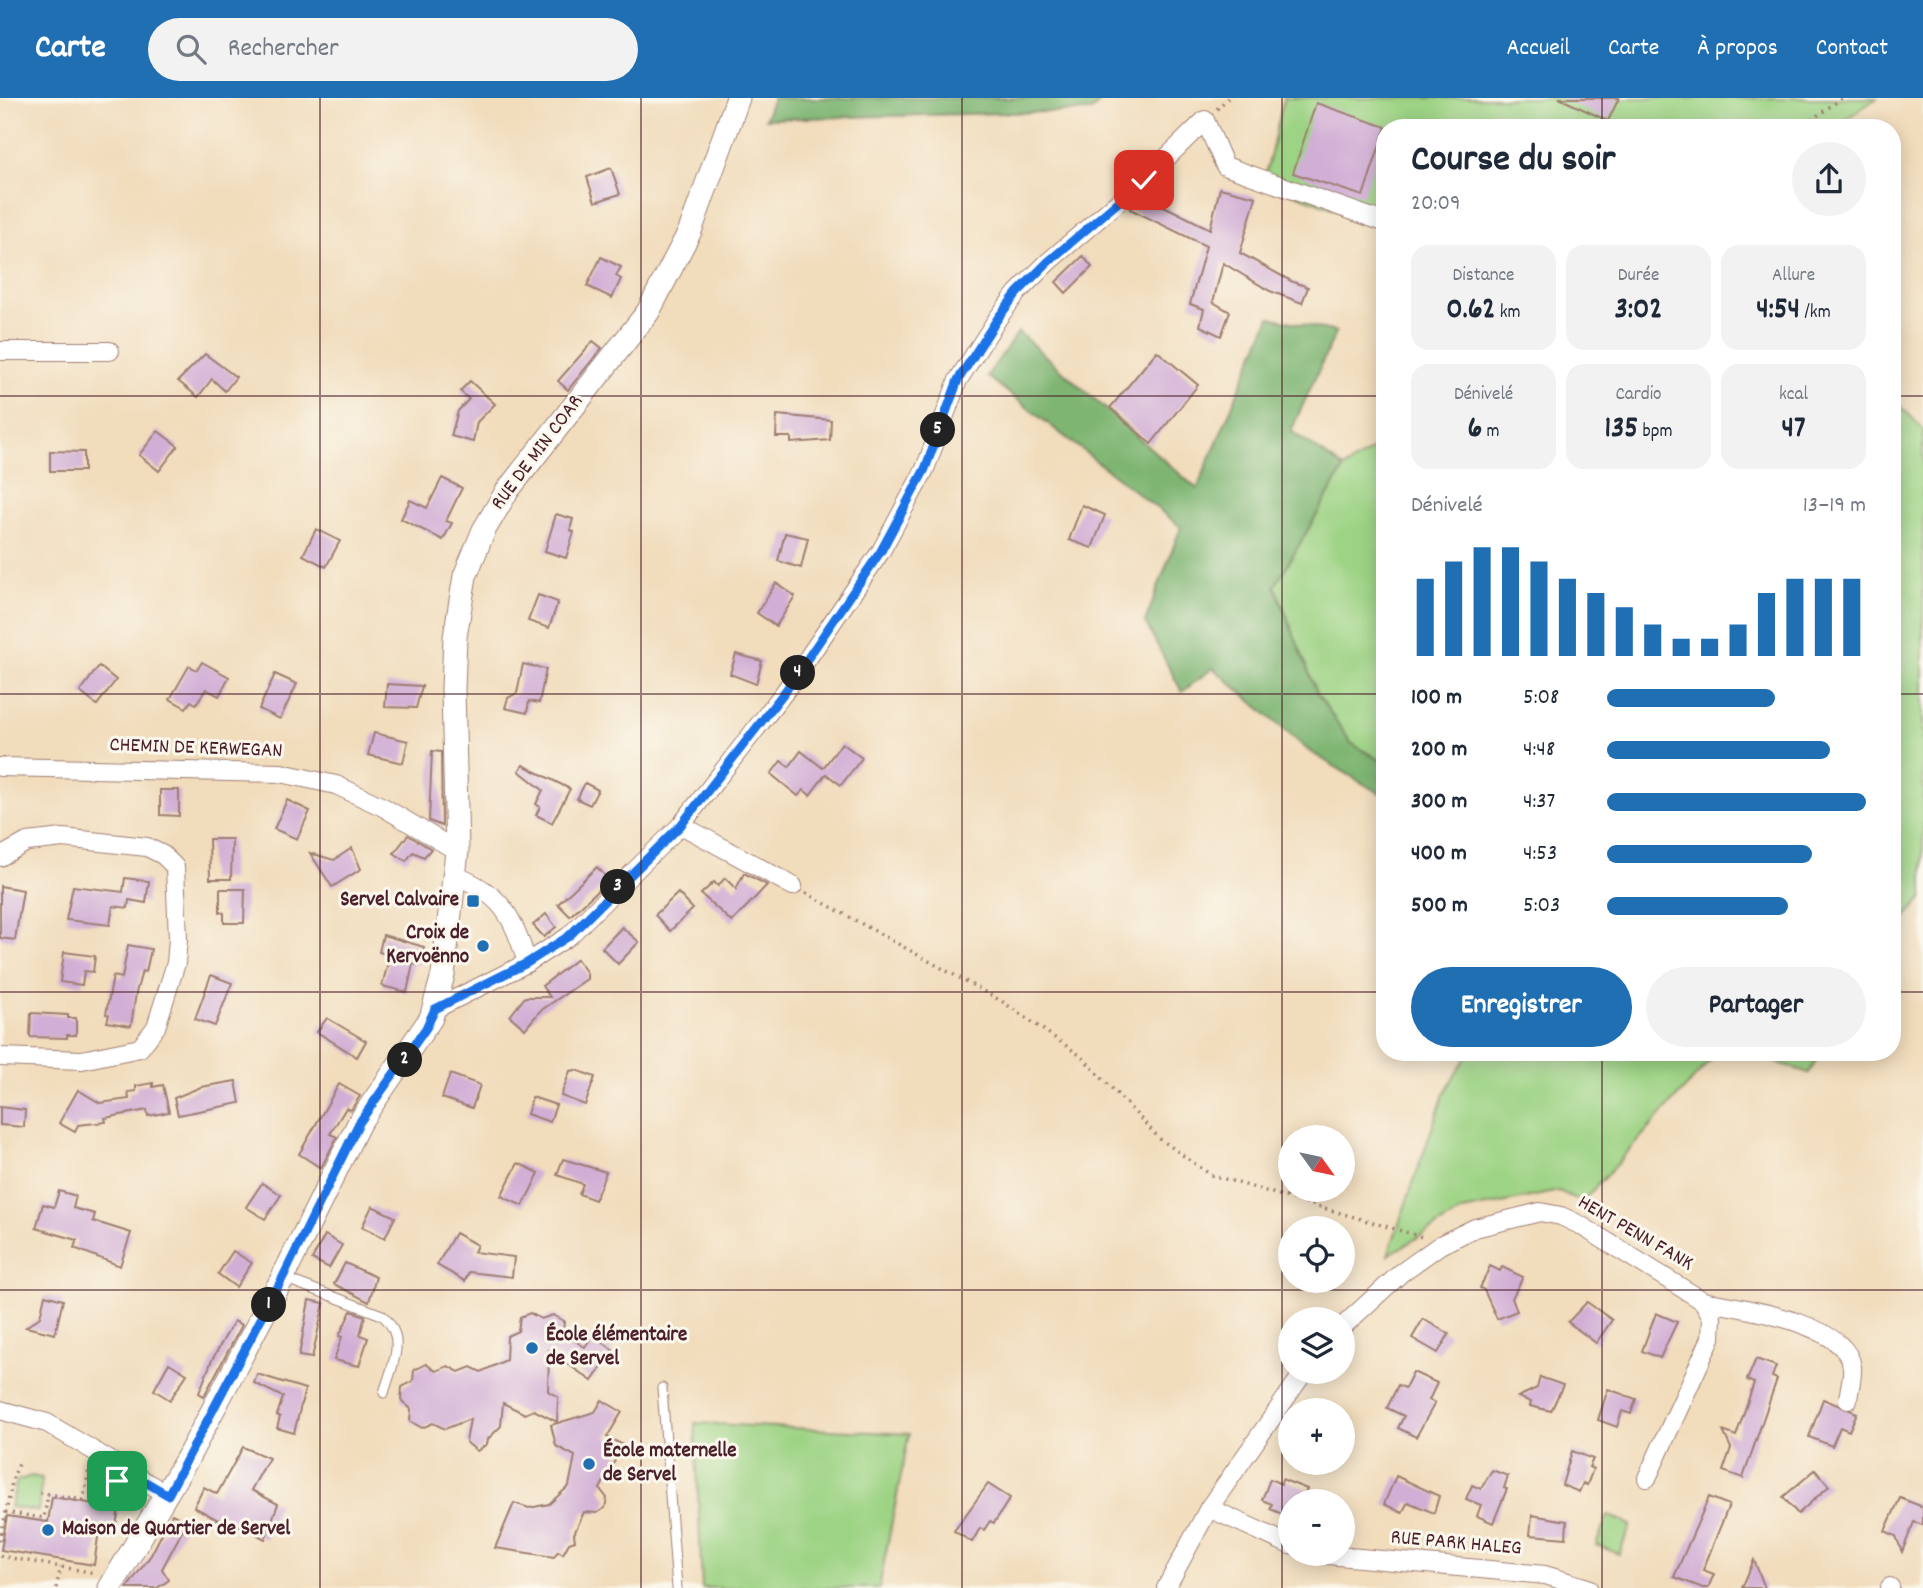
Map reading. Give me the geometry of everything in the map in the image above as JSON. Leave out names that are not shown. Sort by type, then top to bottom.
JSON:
[{"type":"street","name":"RUE DE MIN COAR","points":[[114,1583],[168,1495],[283,1277],[359,1123],[426,1028],[435,1009],[443,975],[457,851],[453,689],[455,637],[465,576],[484,530],[507,491],[648,312],[690,231],[738,98]]},
{"type":"street","points":[[435,1009],[527,963],[569,936],[681,825],[786,690],[881,551],[925,469],[958,380],[998,318],[1017,293],[1048,262],[1144,180],[1206,120],[1225,166],[1376,219]]},
{"type":"street","points":[[0,351],[110,351]]},
{"type":"street","name":"CHEMIN DE KERWEGAN","points":[[0,766],[281,773],[335,785],[383,807],[457,851]]},
{"type":"street","points":[[681,825],[793,886]]},
{"type":"street","points":[[0,857],[27,842],[45,838],[113,843],[156,851],[175,867],[178,939],[176,963],[156,1027],[140,1048],[82,1060],[0,1057]]},
{"type":"street","points":[[454,875],[483,888],[505,910],[517,927],[527,963]]},
{"type":"street","name":"HENT PENN FANK","points":[[1355,1315],[1401,1273],[1440,1245],[1475,1228],[1541,1212],[1580,1225],[1703,1301],[1712,1317],[1711,1338],[1647,1478]]},
{"type":"street","points":[[1703,1301],[1802,1324],[1830,1338],[1844,1349],[1852,1367],[1848,1400]]},
{"type":"street","points":[[1166,1588],[1209,1508],[1296,1384]]},
{"type":"street","points":[[0,1410],[47,1423],[168,1495]]},
{"type":"street","points":[[1209,1508],[1278,1540]]},
{"type":"street","name":"RUE PARK HALEG","points":[[1355,1559],[1588,1588]]},
{"type":"lane","points":[[283,1277],[382,1315],[388,1321],[398,1344],[384,1393]]},
{"type":"lane","points":[[662,1388],[677,1588]]},
{"type":"path","points":[[1813,119],[1842,98]]},
{"type":"path","points":[[793,886],[1014,1009],[1081,1056],[1160,1139],[1211,1175],[1412,1231],[1440,1245]]},
{"type":"path","points":[[0,1542],[12,1477],[19,1464]]},
{"type":"path","points":[[40,1493],[83,1500],[90,1464],[99,1469]]},
{"type":"path","points":[[5,1512],[44,1518],[48,1494]]},
{"type":"path","points":[[0,1556],[61,1567],[114,1583]]},
{"type":"path","points":[[56,1588],[61,1567]]},
{"type":"green space","points":[[773,98],[1103,98],[1092,111],[765,119]]},
{"type":"green space","points":[[1284,98],[1877,98],[1846,119],[1376,119],[1376,225],[1264,182]]},
{"type":"green space","points":[[1270,317],[1336,332],[1291,431],[1344,468],[1275,586],[1317,693],[1351,743],[1376,758],[1376,791],[1309,751],[1213,668],[1182,692],[1145,622],[1181,527],[987,376],[1018,332],[1197,489]]},
{"type":"green space","points":[[1901,407],[1923,429],[1923,898],[1901,922]]},
{"type":"green space","points":[[1376,447],[1376,758],[1351,743],[1317,693],[1275,586],[1344,468]]},
{"type":"green space","points":[[1464,1061],[1710,1061],[1582,1202],[1559,1191],[1463,1211],[1388,1255],[1444,1094]]},
{"type":"green space","points":[[1772,1061],[1816,1061],[1809,1073]]},
{"type":"green space","points":[[695,1423],[909,1434],[879,1588],[702,1588]]},
{"type":"green space","points":[[31,1476],[42,1478],[38,1511],[10,1507],[17,1481]]},
{"type":"green space","points":[[1608,1515],[1631,1525],[1619,1554],[1596,1545]]},
{"type":"building","points":[[1559,98],[1619,98],[1609,119]]},
{"type":"building","points":[[1316,103],[1376,124],[1376,157],[1363,196],[1293,173]]},
{"type":"building","points":[[611,168],[620,194],[595,202],[587,177]]},
{"type":"building","points":[[1220,188],[1256,197],[1240,253],[1291,281],[1308,287],[1302,303],[1270,291],[1223,263],[1213,302],[1230,312],[1221,336],[1200,326],[1204,309],[1190,304],[1206,246],[1130,209],[1144,196],[1210,229]]},
{"type":"building","points":[[1083,256],[1092,267],[1066,293],[1056,282]]},
{"type":"building","points":[[601,257],[621,267],[616,276],[621,279],[612,298],[587,286]]},
{"type":"building","points":[[593,341],[602,348],[568,390],[558,381]]},
{"type":"building","points":[[1157,351],[1198,385],[1151,444],[1110,408]]},
{"type":"building","points":[[205,354],[236,377],[225,391],[212,379],[198,397],[178,381]]},
{"type":"building","points":[[470,381],[495,404],[477,422],[473,442],[451,436],[458,411],[469,399],[460,391]]},
{"type":"building","points":[[777,415],[831,420],[830,440],[791,443],[791,437],[776,437]]},
{"type":"building","points":[[158,431],[178,446],[159,471],[139,455]]},
{"type":"building","points":[[50,451],[84,452],[84,471],[50,471]]},
{"type":"building","points":[[442,478],[462,488],[446,521],[452,523],[443,540],[401,519],[410,500],[427,508]]},
{"type":"building","points":[[1082,505],[1105,515],[1092,548],[1069,540]]},
{"type":"building","points":[[556,514],[573,519],[570,530],[574,532],[566,558],[545,551]]},
{"type":"building","points":[[316,529],[340,541],[326,567],[303,555]]},
{"type":"building","points":[[785,533],[808,538],[801,568],[778,561]]},
{"type":"building","points":[[776,583],[795,596],[776,626],[757,613]]},
{"type":"building","points":[[538,595],[558,602],[549,628],[528,621]]},
{"type":"building","points":[[736,654],[762,661],[756,684],[730,674]]},
{"type":"building","points":[[202,662],[229,677],[219,696],[206,689],[196,704],[191,701],[186,708],[170,699],[189,666],[197,670]]},
{"type":"building","points":[[523,664],[546,669],[539,703],[529,701],[527,713],[505,708],[508,698],[517,693]]},
{"type":"building","points":[[99,666],[116,680],[97,705],[80,692]]},
{"type":"building","points":[[275,674],[297,684],[280,719],[259,709]]},
{"type":"building","points":[[387,684],[422,686],[416,708],[385,707]]},
{"type":"building","points":[[374,733],[408,741],[403,763],[368,755]]},
{"type":"building","points":[[842,743],[862,758],[841,785],[826,774],[810,795],[804,790],[798,796],[771,774],[781,761],[789,767],[801,751],[823,768]]},
{"type":"building","points":[[432,751],[441,752],[442,826],[429,821]]},
{"type":"building","points":[[523,765],[570,789],[552,823],[536,815],[540,807],[536,804],[543,790],[519,771]]},
{"type":"building","points":[[585,783],[598,790],[590,805],[577,799]]},
{"type":"building","points":[[160,790],[179,790],[179,816],[160,815]]},
{"type":"building","points":[[287,800],[310,811],[297,839],[274,829]]},
{"type":"building","points":[[408,835],[431,849],[424,857],[413,852],[406,861],[394,853]]},
{"type":"building","points":[[209,839],[232,839],[231,879],[210,879]]},
{"type":"building","points":[[352,848],[361,869],[332,887],[310,853],[334,860]]},
{"type":"building","points":[[597,867],[609,880],[570,916],[558,904]]},
{"type":"building","points":[[744,873],[767,885],[732,922],[701,894],[714,882],[718,886],[725,878],[736,889]]},
{"type":"building","points":[[125,878],[149,881],[146,903],[129,900],[128,908],[113,906],[110,925],[66,920],[73,886],[123,892]]},
{"type":"building","points":[[0,886],[23,890],[15,940],[0,938]]},
{"type":"building","points":[[220,889],[245,889],[244,923],[224,923],[224,913],[220,912]]},
{"type":"building","points":[[678,893],[693,909],[670,931],[655,915]]},
{"type":"building","points":[[546,914],[556,927],[544,937],[533,925]]},
{"type":"building","points":[[622,927],[639,942],[618,964],[602,948]]},
{"type":"building","points":[[383,935],[424,947],[419,965],[413,964],[407,992],[382,986],[390,955],[379,952]]},
{"type":"building","points":[[128,945],[151,949],[146,972],[142,971],[136,993],[131,1026],[107,1022],[109,1015],[106,1014],[113,976],[122,978]]},
{"type":"building","points":[[64,952],[95,956],[93,972],[84,971],[82,985],[60,982]]},
{"type":"building","points":[[577,959],[587,973],[587,979],[540,1011],[525,1029],[510,1016],[525,997],[550,997],[542,986]]},
{"type":"building","points":[[211,975],[232,983],[215,1026],[195,1019]]},
{"type":"building","points":[[31,1013],[76,1018],[76,1035],[67,1035],[67,1038],[30,1037]]},
{"type":"building","points":[[327,1018],[366,1041],[357,1057],[317,1032]]},
{"type":"building","points":[[576,1070],[595,1077],[585,1105],[561,1096],[570,1071]]},
{"type":"building","points":[[450,1074],[480,1085],[472,1108],[442,1098]]},
{"type":"building","points":[[236,1081],[240,1103],[178,1115],[174,1098],[201,1087]]},
{"type":"building","points":[[153,1083],[153,1087],[163,1085],[169,1112],[148,1116],[147,1110],[105,1118],[106,1122],[78,1125],[75,1132],[59,1123],[78,1090],[100,1103],[129,1099],[128,1092],[136,1091],[136,1086]]},
{"type":"building","points":[[339,1084],[360,1096],[351,1110],[346,1108],[330,1134],[337,1137],[321,1168],[299,1154]]},
{"type":"building","points":[[532,1097],[556,1105],[550,1122],[527,1114]]},
{"type":"building","points":[[0,1107],[25,1110],[24,1127],[0,1125]]},
{"type":"building","points":[[563,1159],[606,1172],[595,1200],[579,1194],[583,1184],[557,1175]]},
{"type":"building","points":[[518,1163],[539,1173],[523,1206],[501,1196]]},
{"type":"building","points":[[262,1183],[281,1195],[265,1219],[246,1207]]},
{"type":"building","points":[[59,1191],[76,1196],[73,1208],[95,1214],[93,1221],[131,1233],[120,1266],[74,1248],[77,1240],[36,1228],[43,1204],[54,1207]]},
{"type":"building","points":[[372,1206],[395,1217],[385,1238],[362,1227]]},
{"type":"building","points":[[455,1233],[477,1245],[474,1252],[514,1257],[512,1277],[469,1272],[465,1281],[437,1265]]},
{"type":"building","points":[[325,1235],[342,1245],[329,1268],[312,1259]]},
{"type":"building","points":[[233,1251],[252,1263],[236,1287],[218,1274]]},
{"type":"building","points":[[345,1263],[376,1277],[369,1302],[334,1284]]},
{"type":"building","points":[[1490,1266],[1500,1271],[1502,1267],[1523,1277],[1512,1298],[1517,1311],[1497,1319],[1484,1290],[1480,1288]]},
{"type":"building","points":[[45,1295],[63,1300],[55,1334],[26,1327],[40,1317]]},
{"type":"building","points":[[309,1300],[324,1303],[312,1358],[299,1356]]},
{"type":"building","points":[[1587,1302],[1612,1320],[1596,1343],[1568,1322]]},
{"type":"building","points":[[351,1311],[365,1316],[360,1335],[368,1338],[359,1366],[334,1360],[342,1337],[339,1336]]},
{"type":"building","points":[[530,1313],[541,1319],[553,1315],[564,1321],[563,1334],[585,1347],[593,1335],[613,1350],[592,1381],[549,1351],[548,1391],[558,1397],[557,1422],[534,1410],[525,1414],[503,1403],[501,1426],[488,1439],[487,1444],[477,1451],[466,1442],[470,1419],[445,1429],[433,1423],[422,1428],[410,1421],[411,1409],[401,1400],[402,1387],[413,1381],[414,1370],[426,1364],[436,1371],[448,1366],[459,1372],[471,1367],[481,1372],[506,1360],[507,1336],[518,1331],[520,1317]]},
{"type":"building","points":[[1656,1313],[1677,1322],[1660,1358],[1642,1351]]},
{"type":"building","points":[[1423,1319],[1449,1334],[1438,1353],[1412,1338]]},
{"type":"building","points":[[234,1321],[242,1325],[204,1396],[199,1393],[212,1360]]},
{"type":"building","points":[[1756,1359],[1776,1366],[1772,1377],[1777,1379],[1743,1478],[1723,1471],[1731,1448],[1723,1431],[1736,1436],[1754,1383],[1747,1380]]},
{"type":"building","points":[[169,1363],[187,1374],[170,1400],[154,1390]]},
{"type":"building","points":[[1413,1372],[1437,1383],[1429,1400],[1435,1403],[1416,1437],[1398,1428],[1404,1416],[1387,1408],[1398,1385],[1405,1388]]},
{"type":"building","points":[[257,1374],[305,1389],[294,1433],[277,1428],[280,1417],[277,1415],[283,1397],[254,1383]]},
{"type":"building","points":[[1540,1377],[1563,1385],[1551,1411],[1530,1406],[1531,1402],[1518,1397],[1537,1388]]},
{"type":"building","points":[[1608,1389],[1636,1399],[1631,1414],[1622,1411],[1617,1427],[1598,1420]]},
{"type":"building","points":[[1823,1399],[1857,1413],[1849,1431],[1840,1427],[1832,1446],[1809,1437]]},
{"type":"building","points":[[602,1400],[622,1412],[607,1437],[623,1445],[600,1489],[607,1498],[605,1508],[597,1513],[584,1512],[574,1534],[575,1541],[569,1543],[563,1554],[558,1551],[554,1557],[495,1548],[514,1503],[529,1508],[549,1504],[569,1486],[575,1456],[556,1446],[551,1425],[595,1412]]},
{"type":"building","points":[[243,1447],[269,1458],[251,1490],[278,1504],[265,1539],[235,1523],[233,1528],[194,1507],[204,1487],[217,1494]]},
{"type":"building","points":[[1572,1451],[1593,1459],[1589,1467],[1593,1469],[1587,1485],[1583,1483],[1579,1492],[1562,1485]]},
{"type":"building","points":[[1492,1470],[1508,1476],[1504,1488],[1507,1489],[1493,1523],[1477,1516],[1481,1505],[1466,1499],[1472,1485],[1481,1489]]},
{"type":"building","points":[[1815,1470],[1829,1486],[1798,1514],[1783,1497]]},
{"type":"building","points":[[1396,1476],[1439,1496],[1434,1513],[1408,1502],[1402,1513],[1384,1504]]},
{"type":"building","points":[[1270,1479],[1281,1484],[1282,1479],[1307,1489],[1278,1489],[1278,1512],[1270,1509],[1272,1504],[1262,1500]]},
{"type":"building","points":[[988,1484],[1010,1498],[994,1523],[990,1521],[984,1530],[980,1528],[972,1542],[954,1531]]},
{"type":"building","name":"Maison de Quartier de Servel","points":[[52,1497],[119,1508],[115,1532],[99,1530],[94,1565],[1,1550],[7,1516],[48,1522]]},
{"type":"building","points":[[1709,1497],[1729,1505],[1703,1570],[1714,1574],[1708,1588],[1703,1588],[1674,1577]]},
{"type":"building","points":[[1900,1498],[1923,1507],[1923,1525],[1914,1522],[1902,1552],[1896,1536],[1885,1531]]},
{"type":"building","points":[[172,1514],[187,1522],[162,1569],[169,1580],[157,1588],[127,1588],[151,1555]]},
{"type":"building","points":[[1532,1515],[1567,1521],[1566,1538],[1530,1535]]},
{"type":"building","points":[[1754,1560],[1765,1588],[1742,1588]]},
{"type":"place","name":"Servel Calvaire","points":[[473,901]]},
{"type":"place","name":"Croix de Kervoënno","points":[[483,946]]},
{"type":"place","name":"École élémentaire de Servel","points":[[532,1348]]},
{"type":"place","name":"École maternelle de Servel","points":[[589,1464]]},
{"type":"place","name":"Maison de Quartier de Servel","points":[[48,1530]]},
{"type":"route","points":[[117,1481],[123,1469],[168,1495],[283,1277],[359,1123],[406,1058],[435,1009],[527,963],[569,936],[681,825],[786,690],[881,551],[925,469],[942,416],[958,380],[998,318],[1017,293],[1048,262],[1144,180]]}]
